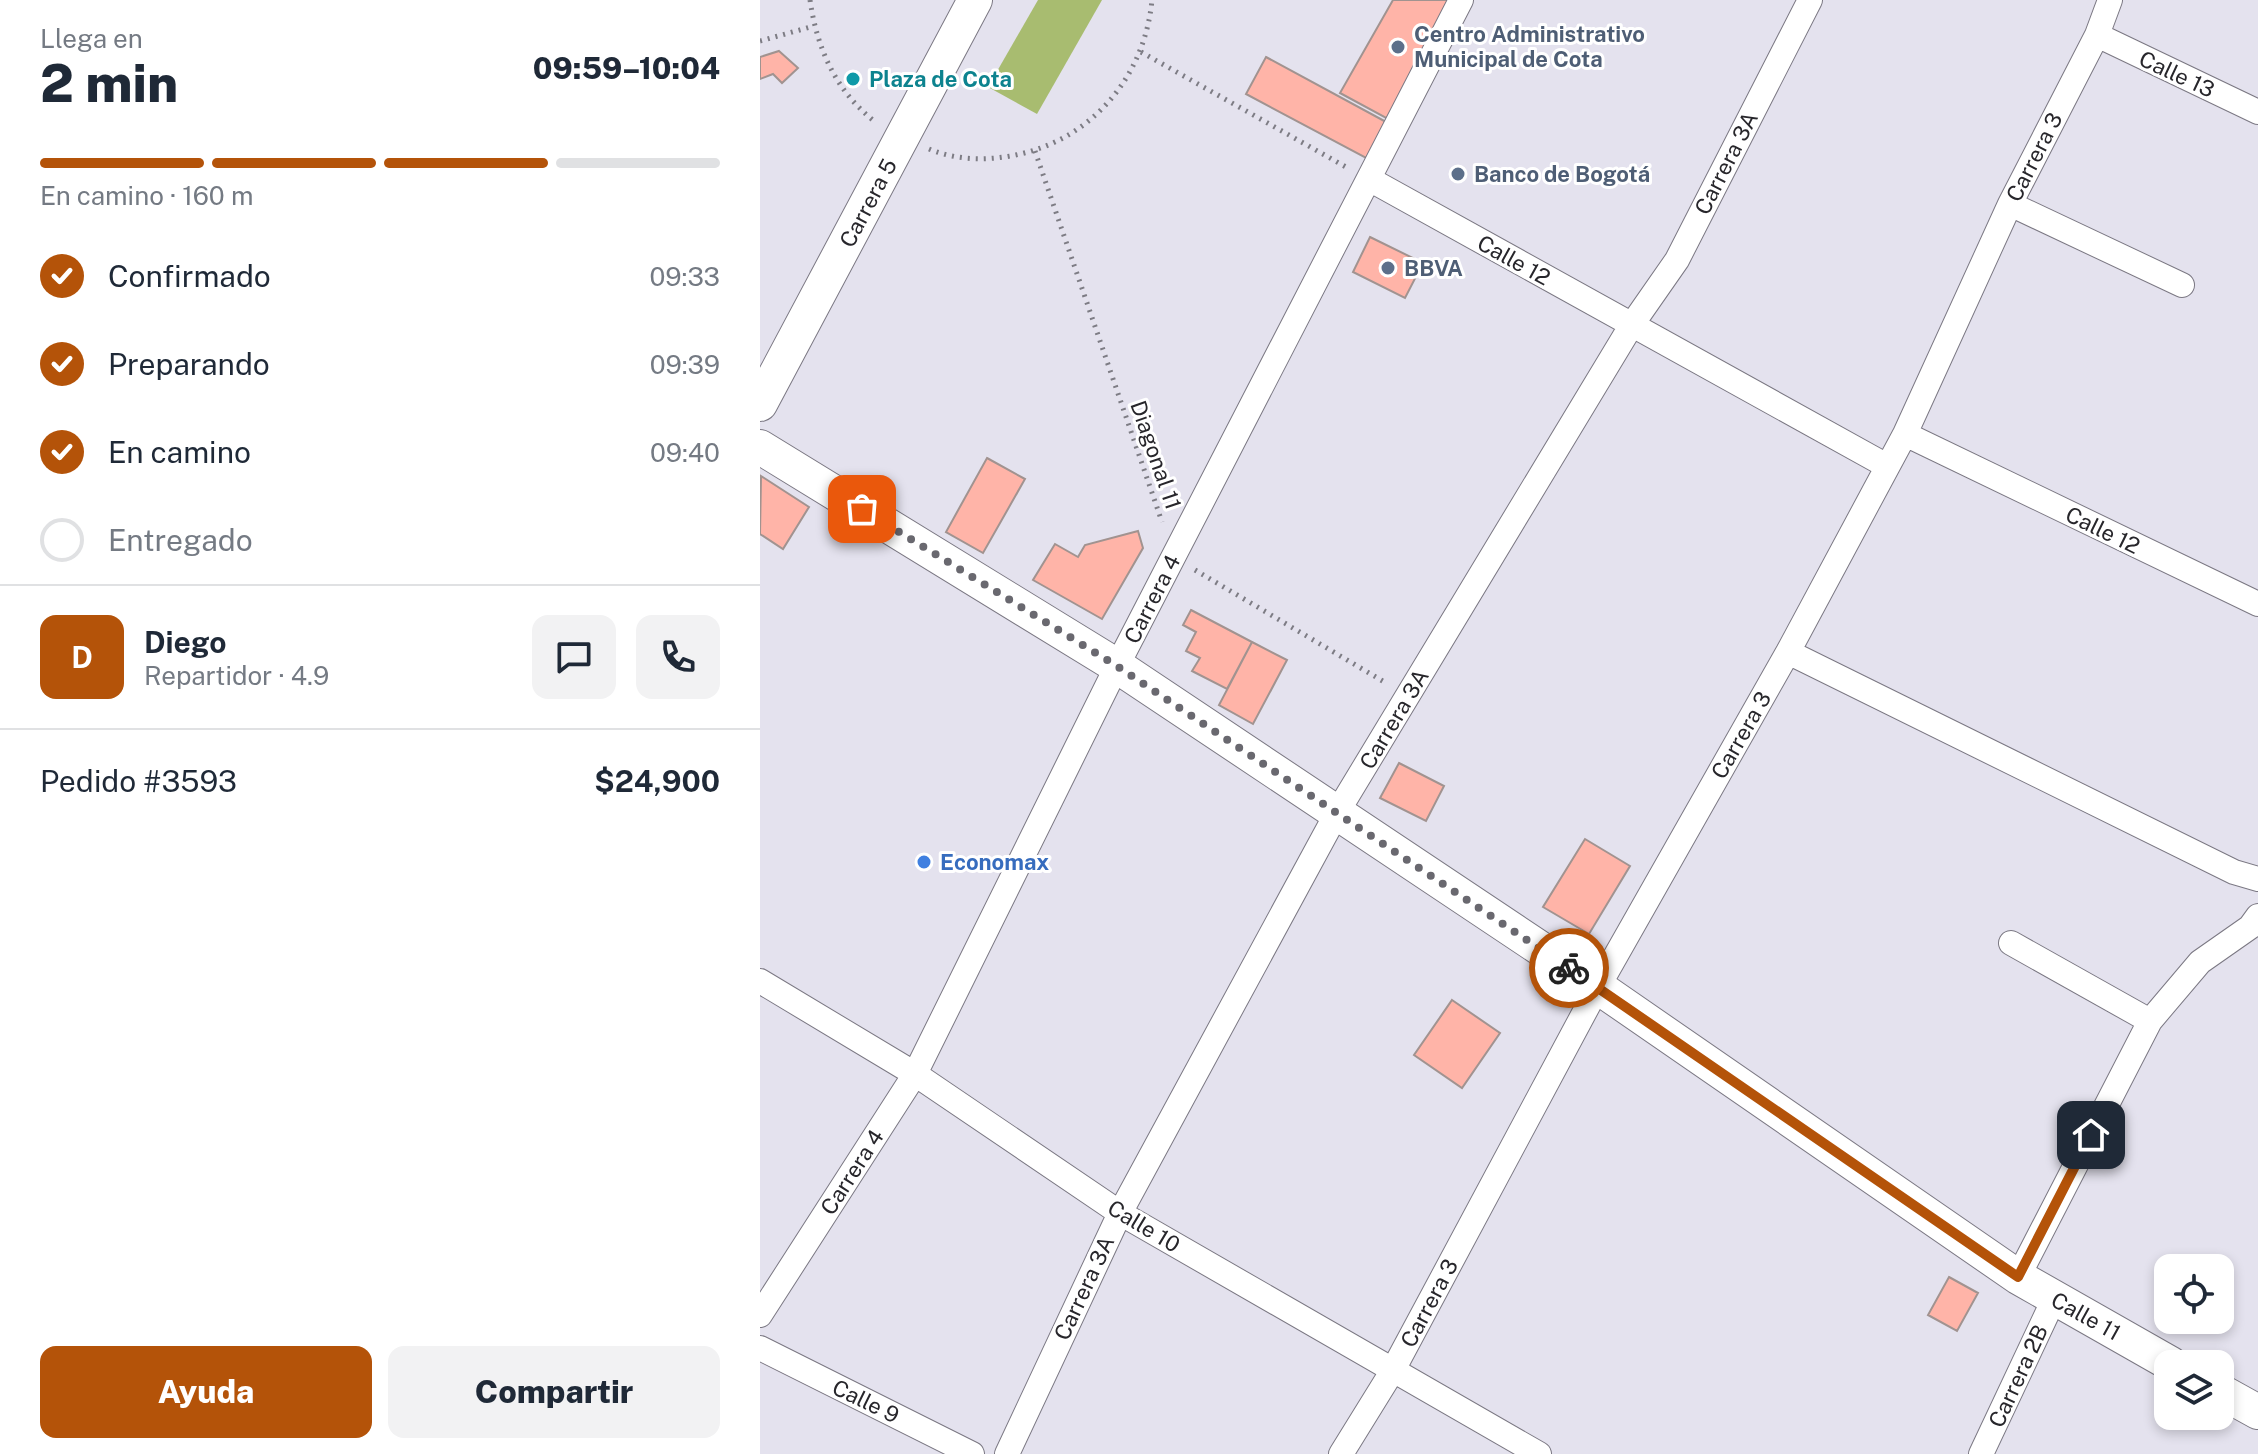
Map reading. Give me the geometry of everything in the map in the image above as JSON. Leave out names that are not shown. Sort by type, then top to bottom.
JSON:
[{"type":"main road","name":"Carrera 5","points":[[760,404],[975,0]]},
{"type":"main road","name":"Calle 11","points":[[760,447],[1117,666],[1598,987],[2018,1277],[2154,1355]]},
{"type":"main road","points":[[2234,1399],[2258,1412]]},
{"type":"street","name":"Carrera 4","points":[[760,1315],[915,1074],[1117,666],[1461,0]]},
{"type":"street","name":"Carrera 3A","points":[[1007,1454],[1120,1213],[1338,811],[1631,326],[1677,260],[1810,0]]},
{"type":"street","name":"Carrera 3","points":[[1341,1454],[1393,1370],[1598,987],[1788,652],[1905,434],[2010,204],[2097,35],[2110,0]]},
{"type":"street","name":"Calle 13","points":[[2097,35],[2258,112]]},
{"type":"street","name":"Calle 12","points":[[1369,179],[1887,466]]},
{"type":"street","points":[[2010,204],[2182,285]]},
{"type":"street","name":"Calle 12","points":[[1905,434],[2258,604]]},
{"type":"street","points":[[1788,652],[2234,872],[2258,879]]},
{"type":"street","points":[[2018,1277],[2150,1021],[2200,962],[2250,927],[2258,916]]},
{"type":"street","points":[[2011,943],[2150,1021]]},
{"type":"street","name":"Calle 10","points":[[760,981],[915,1074],[1120,1213],[1539,1454]]},
{"type":"street","name":"Carrera 2B","points":[[1981,1454],[2054,1299]]},
{"type":"street","name":"Calle 9","points":[[760,1348],[972,1454]]},
{"type":"path","points":[[810,0],[824,57],[840,85],[861,110],[886,131],[902,138],[944,155],[975,159],[1005,158],[1035,151],[1088,123],[1127,79],[1141,52],[1152,0]]},
{"type":"path","points":[[760,41],[814,26]]},
{"type":"path","points":[[1141,52],[1369,179]]},
{"type":"path","name":"Diagonal 11","points":[[1035,151],[1174,557]]},
{"type":"path","points":[[1174,557],[1408,696]]},
{"type":"green space","points":[[1038,0],[1102,0],[1037,114],[988,87]]},
{"type":"building","name":"Centro Administrativo Municipal de Cota","points":[[1393,0],[1456,0],[1388,119],[1340,93]]},
{"type":"building","points":[[779,51],[798,68],[782,83],[773,74],[760,79],[760,57]]},
{"type":"building","points":[[1266,57],[1388,123],[1368,159],[1246,94]]},
{"type":"building","name":"BBVA","points":[[1370,237],[1423,263],[1405,298],[1353,272]]},
{"type":"building","points":[[987,458],[1025,479],[983,553],[946,532]]},
{"type":"building","points":[[761,476],[809,507],[783,549],[760,534]]},
{"type":"building","points":[[1138,531],[1143,548],[1102,619],[1033,580],[1055,544],[1078,557],[1085,545]]},
{"type":"building","points":[[1191,610],[1252,642],[1227,689],[1192,671],[1200,658],[1186,651],[1196,632],[1183,625]]},
{"type":"building","points":[[1252,642],[1287,660],[1253,724],[1219,705]]},
{"type":"building","points":[[1399,763],[1444,786],[1426,821],[1380,798]]},
{"type":"building","points":[[1585,839],[1630,866],[1589,934],[1543,907]]},
{"type":"building","points":[[1452,1000],[1500,1033],[1462,1088],[1414,1055]]},
{"type":"building","points":[[1949,1277],[1978,1293],[1957,1331],[1928,1315]]},
{"type":"way so far","points":[[862,509],[1117,666],[1569,968]]},
{"type":"place","name":"Centro Administrativo Municipal de Cota","points":[[1398,47]]},
{"type":"place","name":"Plaza de Cota","points":[[853,79]]},
{"type":"place","name":"Banco de Bogotá","points":[[1458,174]]},
{"type":"place","name":"BBVA","points":[[1388,268]]},
{"type":"place","name":"Economax","points":[[924,862]]},
{"type":"route","points":[[1569,968],[2018,1277],[2091,1135]]}]
